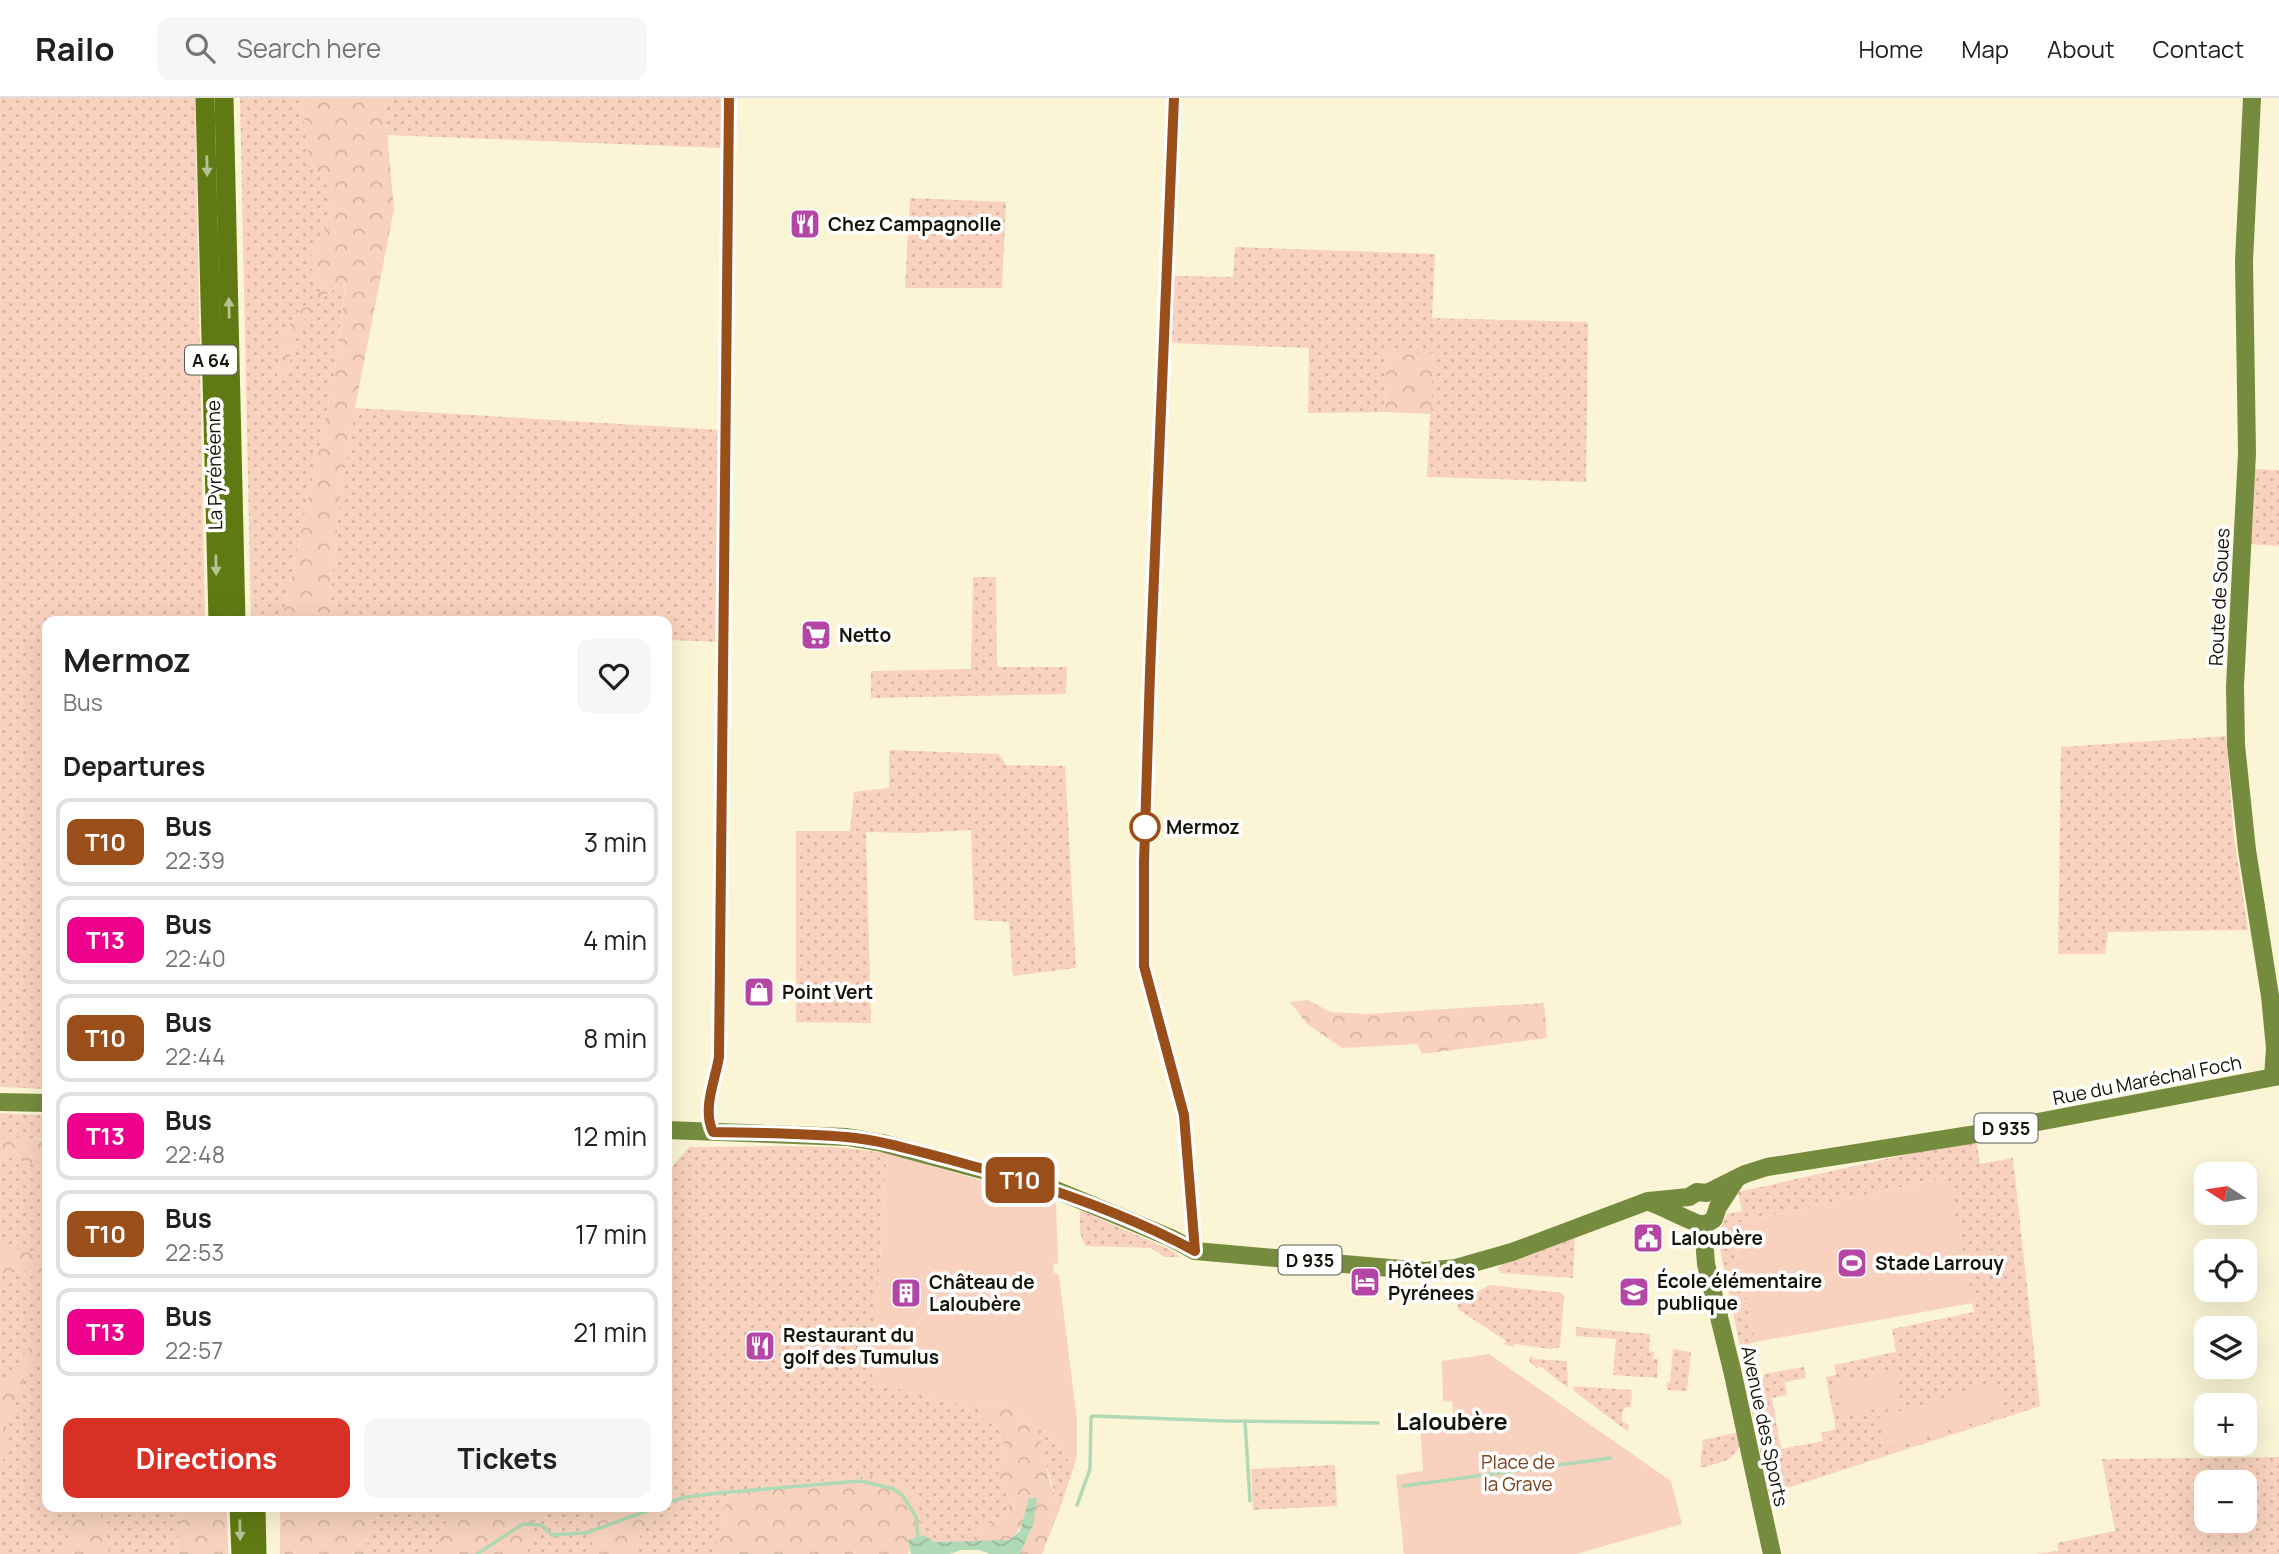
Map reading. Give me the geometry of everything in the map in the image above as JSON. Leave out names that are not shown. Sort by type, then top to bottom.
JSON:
[{"type":"highway","name":"La Pyrénéenne","points":[[205,98],[218,616]]},
{"type":"highway","name":"La Pyrénéenne","points":[[224,98],[236,616]]},
{"type":"highway","points":[[239,1512],[241,1554]]},
{"type":"highway","points":[[256,1512],[257,1554]]},
{"type":"main road","name":"Route de Soues","points":[[2252,98],[2245,249],[2246,453],[2235,686],[2236,745],[2247,850],[2270,996],[2276,1077]]},
{"type":"main road","name":"Route de Soues","points":[[2252,117],[2260,98]]},
{"type":"main road","name":"Rue du Maréchal Foch","points":[[672,1130],[847,1137],[882,1143],[1056,1191],[1171,1238],[1195,1251],[1406,1270],[1449,1269],[1480,1261],[1648,1201],[1705,1199],[1745,1174],[1767,1167],[1970,1135],[2276,1077]]},
{"type":"main road","points":[[0,1102],[42,1103]]},
{"type":"main road","name":"Rue du Maréchal Foch","points":[[1696,1222],[1714,1219],[1705,1199]]},
{"type":"main road","points":[[1696,1222],[1685,1206],[1705,1199]]},
{"type":"main road","points":[[1648,1201],[1696,1222]]},
{"type":"main road","name":"Avenue des Sports","points":[[1696,1222],[1772,1554]]},
{"type":"green space","points":[[0,98],[195,98],[205,616],[42,616],[42,1089],[0,1087]]},
{"type":"green space","points":[[240,98],[297,98],[302,102],[309,158],[334,196],[325,229],[308,262],[323,288],[292,319],[282,341],[277,376],[284,381],[300,324],[318,303],[346,279],[334,378],[283,616],[251,616]]},
{"type":"green space","points":[[297,98],[384,98],[394,209],[341,492],[329,605],[337,616],[283,616],[334,378],[346,281],[328,293],[306,318],[295,338],[284,381],[277,376],[282,341],[292,319],[323,288],[308,262],[325,229],[334,196],[309,158],[302,102]]},
{"type":"green space","points":[[384,98],[721,98],[721,148],[387,135]]},
{"type":"green space","points":[[910,198],[1006,202],[1002,288],[905,288]]},
{"type":"green space","points":[[1235,247],[1435,254],[1432,318],[1588,322],[1586,482],[1427,477],[1433,354],[1387,352],[1385,412],[1308,413],[1309,348],[1170,343],[1173,276],[1233,277]]},
{"type":"green space","points":[[1387,352],[1433,353],[1431,414],[1385,412]]},
{"type":"green space","points":[[355,408],[721,430],[722,642],[672,640],[672,616],[337,616],[329,605],[341,492]]},
{"type":"green space","points":[[2251,469],[2279,470],[2279,546],[2248,544]]},
{"type":"green space","points":[[973,577],[996,577],[997,667],[1067,667],[1066,694],[871,698],[871,671],[971,669]]},
{"type":"green space","points":[[2226,736],[2234,837],[2248,930],[2108,932],[2105,954],[2058,954],[2061,747]]},
{"type":"green space","points":[[889,750],[999,754],[1006,765],[1065,766],[1076,968],[1013,976],[1009,922],[974,920],[971,830],[866,832],[871,1023],[796,1022],[796,831],[850,831],[854,792],[889,788]]},
{"type":"green space","points":[[1308,1000],[1330,1012],[1365,1014],[1544,1003],[1547,1038],[1422,1054],[1417,1044],[1342,1048],[1307,1024],[1290,1002]]},
{"type":"green space","points":[[0,1113],[42,1115],[42,1139],[33,1138],[1,1155],[42,1167],[42,1512],[181,1512],[177,1554],[0,1554]]},
{"type":"green space","points":[[2,1136],[42,1140],[42,1167],[1,1155]]},
{"type":"green space","points":[[1976,1139],[1980,1164],[2013,1158],[2040,1406],[1769,1494],[1747,1389],[1761,1385],[1764,1374],[1804,1367],[1806,1378],[1785,1382],[1787,1395],[1772,1398],[1781,1449],[1823,1441],[1821,1433],[1836,1429],[1826,1377],[1836,1375],[1834,1365],[1896,1352],[1892,1329],[1974,1312],[1947,1177],[1731,1224],[1755,1342],[1740,1346],[1717,1235],[1727,1214],[1742,1211],[1738,1192]]},
{"type":"green space","points":[[689,1147],[836,1147],[887,1153],[872,1381],[951,1403],[979,1405],[978,1415],[996,1427],[1004,1438],[998,1477],[1008,1498],[1009,1510],[1004,1518],[979,1528],[972,1541],[934,1542],[924,1535],[912,1492],[874,1475],[752,1489],[727,1496],[715,1554],[365,1554],[368,1512],[672,1512],[672,1167]]},
{"type":"green space","points":[[887,1153],[1056,1202],[1058,1263],[1054,1264],[1053,1272],[1059,1275],[1077,1421],[1077,1453],[1074,1466],[1044,1432],[1003,1404],[951,1403],[872,1382]]},
{"type":"green space","name":"Stade Larrouy","points":[[1948,1177],[1973,1303],[1755,1342],[1731,1224]]},
{"type":"green space","points":[[1080,1210],[1171,1250],[1180,1257],[1164,1257],[1151,1248],[1086,1246],[1081,1234]]},
{"type":"green space","points":[[1575,1237],[1573,1278],[1500,1273],[1498,1268],[1509,1259]]},
{"type":"green space","points":[[0,1242],[42,1258],[42,1273],[21,1271],[6,1274],[0,1270]]},
{"type":"green space","points":[[1489,1285],[1562,1293],[1564,1297],[1560,1347],[1551,1349],[1504,1344],[1506,1341],[1459,1310],[1457,1305]]},
{"type":"green space","points":[[1576,1327],[1650,1334],[1649,1351],[1654,1352],[1653,1359],[1658,1359],[1657,1378],[1613,1375],[1616,1339],[1576,1336]]},
{"type":"green space","points":[[33,1342],[39,1343],[38,1348],[6,1428],[7,1453],[0,1466],[0,1389]]},
{"type":"green space","points":[[1673,1349],[1691,1352],[1687,1391],[1667,1390]]},
{"type":"green space","name":"Place de la Grave","points":[[1489,1354],[1671,1481],[1682,1524],[1576,1554],[1404,1554],[1396,1475],[1423,1471],[1420,1425],[1427,1425],[1432,1430],[1441,1429],[1444,1424],[1454,1422],[1452,1402],[1443,1401],[1442,1361]]},
{"type":"green space","points":[[1533,1356],[1533,1359],[1567,1361],[1568,1388],[1540,1366],[1537,1368],[1530,1363],[1529,1358]]},
{"type":"green space","points":[[1894,1371],[1901,1404],[1842,1416],[1835,1383]]},
{"type":"green space","points":[[1997,1383],[2006,1413],[1888,1448],[1879,1417]]},
{"type":"green space","points":[[1573,1386],[1632,1390],[1631,1407],[1626,1407],[1622,1412],[1622,1421],[1630,1426],[1627,1431],[1574,1391]]},
{"type":"green space","points":[[1003,1404],[1035,1426],[1042,1444],[1050,1483],[1060,1508],[1042,1554],[1020,1554],[1033,1525],[1024,1519],[1010,1539],[997,1542],[972,1541],[979,1528],[1004,1518],[1009,1510],[1008,1498],[998,1477],[1004,1438],[996,1427],[977,1415],[979,1405]]},
{"type":"green space","points":[[1035,1426],[1044,1432],[1074,1466],[1060,1508],[1042,1446]]},
{"type":"green space","points":[[1739,1432],[1740,1441],[1735,1454],[1700,1468],[1703,1440]]},
{"type":"green space","points":[[2279,1457],[2279,1554],[2035,1554],[2058,1551],[2057,1543],[2115,1531],[2102,1459]]},
{"type":"green space","points":[[1335,1465],[1337,1506],[1253,1510],[1251,1469]]},
{"type":"green space","points":[[874,1475],[912,1492],[924,1535],[909,1540],[908,1554],[715,1554],[727,1496],[752,1489]]},
{"type":"green space","points":[[76,1512],[101,1512],[109,1554],[57,1554],[70,1541]]},
{"type":"green space","points":[[181,1512],[227,1512],[228,1554],[177,1554]]},
{"type":"green space","points":[[280,1512],[368,1512],[365,1554],[280,1554]]},
{"type":"green space","points":[[449,1512],[538,1512],[527,1554],[434,1554]]},
{"type":"green space","points":[[600,1512],[652,1512],[630,1554],[588,1554]]},
{"type":"water","points":[[1029,1498],[1037,1498],[1033,1525],[1020,1554],[961,1550],[950,1554],[911,1554],[908,1540],[924,1535],[934,1542],[1009,1540],[1020,1531]]},
{"type":"waterway","points":[[1077,1505],[1090,1469],[1091,1417],[1094,1416],[1378,1423]]},
{"type":"waterway","points":[[1245,1421],[1250,1501]]},
{"type":"waterway","points":[[1403,1486],[1611,1458]]},
{"type":"waterway","points":[[672,1501],[718,1493],[861,1481],[894,1489],[903,1496],[916,1517],[918,1537]]},
{"type":"waterway","points":[[477,1554],[523,1524],[541,1525],[552,1535],[586,1533],[644,1512]]},
{"type":"bus line","name":"T10","points":[[729,98],[719,1057],[708,1121],[713,1132],[847,1137],[954,1161],[1056,1191],[1171,1238],[1195,1251],[1184,1115],[1144,966],[1144,863],[1150,673],[1174,98]]},
{"type":"place","name":"Chez Campagnolle","points":[[805,224]]},
{"type":"place","name":"Netto","points":[[816,635]]},
{"type":"place","name":"Mermoz","points":[[1145,827]]},
{"type":"place","name":"Point Vert","points":[[759,992]]},
{"type":"place","name":"Laloubère","points":[[1648,1238]]},
{"type":"place","name":"Stade Larrouy","points":[[1852,1263]]},
{"type":"place","name":"Hôtel des Pyrénees","points":[[1365,1282]]},
{"type":"place","name":"École élémentaire publique","points":[[1634,1292]]},
{"type":"place","name":"Château de Laloubère","points":[[906,1293]]},
{"type":"place","name":"Restaurant du golf des Tumulus","points":[[760,1346]]},
{"type":"district","name":"Laloubère","points":[[1452,1421]]}]
